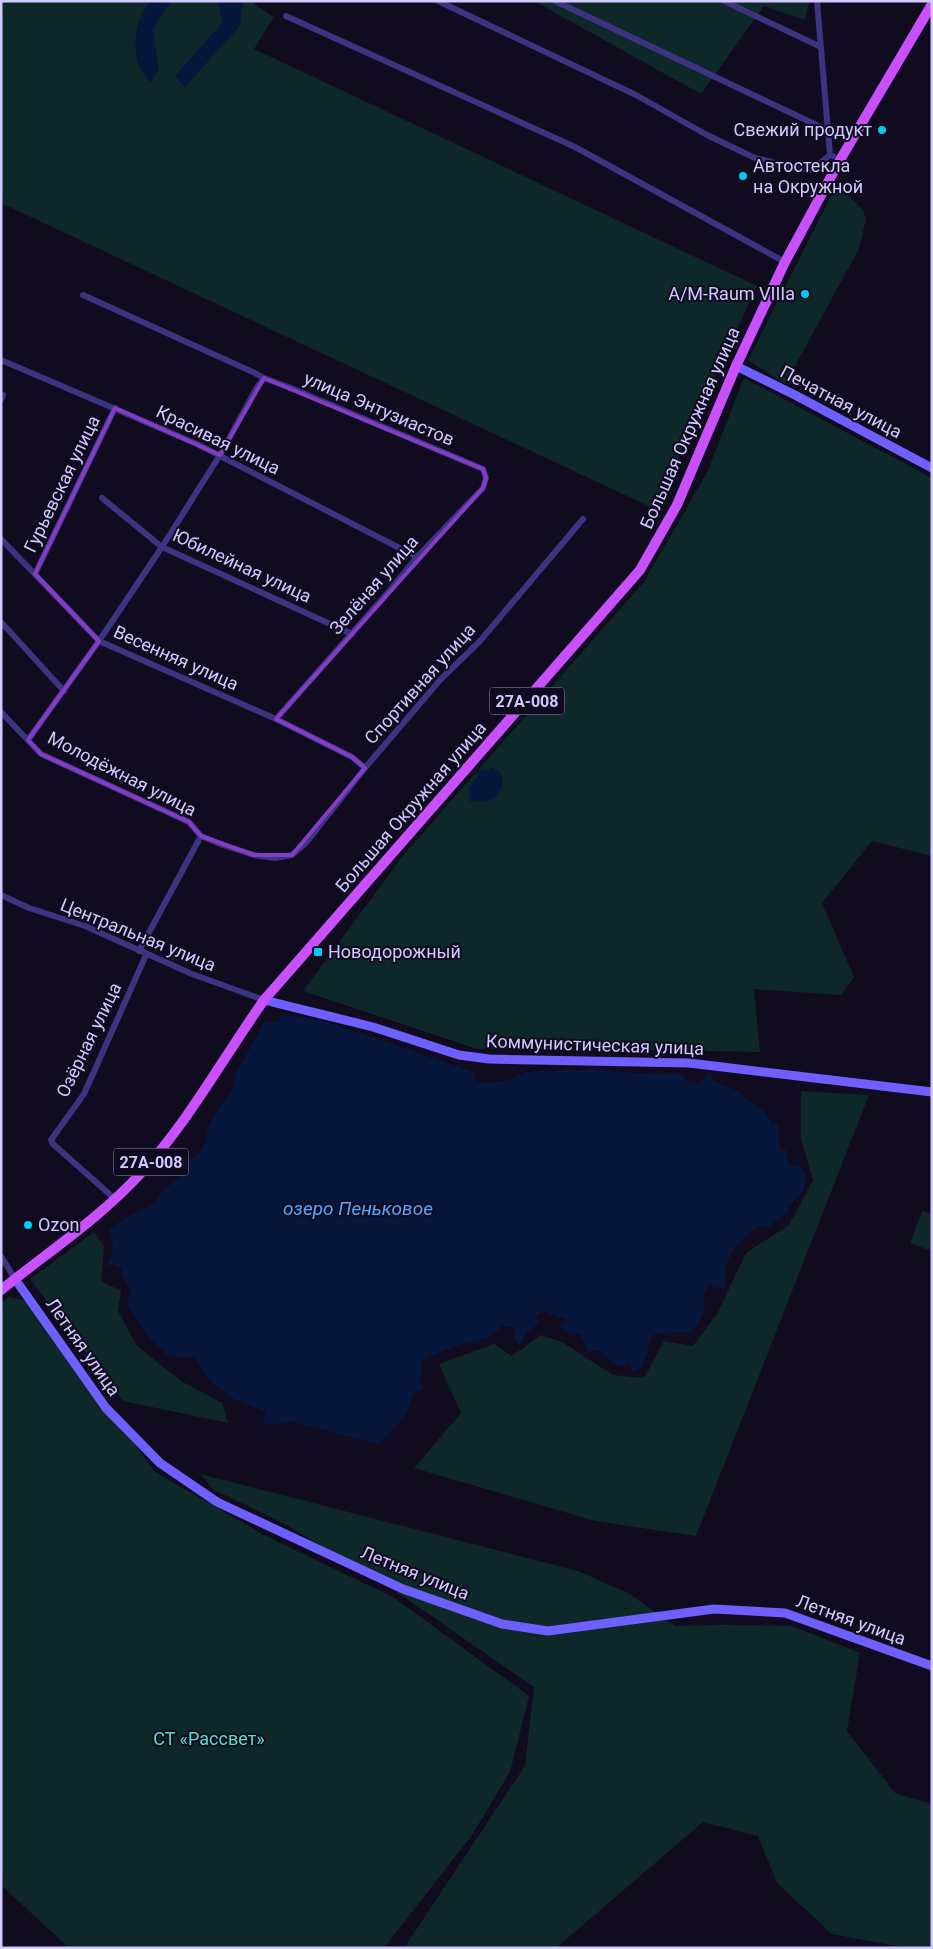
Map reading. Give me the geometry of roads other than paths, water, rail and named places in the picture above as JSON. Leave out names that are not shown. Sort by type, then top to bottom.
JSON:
[{"type":"main road","name":"Большая Окружная улица","points":[[1,1290],[116,1199],[164,1147],[264,1000],[640,570],[677,505],[736,366],[786,262],[840,160],[932,4]]},
{"type":"street","points":[[438,1],[636,95],[707,135],[755,158],[811,170],[830,155]]},
{"type":"street","points":[[555,1],[827,130]]},
{"type":"street","points":[[724,1],[821,47]]},
{"type":"street","points":[[817,1],[830,155]]},
{"type":"street","points":[[286,16],[575,147],[786,262]]},
{"type":"street","points":[[830,155],[840,160]]},
{"type":"street","name":"улица Энтузиастов","points":[[83,295],[264,378],[483,469]]},
{"type":"street","name":"Красивая улица","points":[[1,360],[220,455],[417,557]]},
{"type":"street","name":"Печатная улица","points":[[736,366],[795,395],[932,468]]},
{"type":"street","points":[[28,740],[99,641],[162,546],[220,455],[264,378]]},
{"type":"street","name":"Гурьевская улица","points":[[35,574],[115,408]]},
{"type":"street","name":"Зелёная улица","points":[[276,718],[352,634],[417,557],[483,488],[486,478],[483,469]]},
{"type":"street","name":"Юбилейная улица","points":[[102,498],[162,546],[352,634]]},
{"type":"street","name":"Спортивная улица","points":[[275,858],[292,855],[306,842],[365,768],[440,680],[480,641],[583,519]]},
{"type":"street","name":"Весенняя улица","points":[[1,539],[99,641],[276,718],[352,757],[365,768]]},
{"type":"street","points":[[1,622],[64,691]]},
{"type":"street","name":"Молодёжная улица","points":[[1,712],[41,754],[189,822],[201,836],[254,855],[275,858]]},
{"type":"street","name":"Молодёжная улица","points":[[139,951],[201,836]]},
{"type":"street","name":"Центральная улица","points":[[1,895],[29,908],[85,926],[192,974],[264,1000]]},
{"type":"street","name":"Озёрная улица","points":[[116,1199],[53,1144],[51,1140],[84,1094],[146,955]]},
{"type":"street","name":"Коммунистическая улица","points":[[264,1000],[373,1027],[459,1054],[489,1059],[689,1063],[932,1092]]},
{"type":"street","name":"Летняя улица","points":[[1,1256],[15,1279],[106,1408],[160,1463],[216,1502],[403,1588],[502,1624],[548,1632],[714,1609],[785,1613],[932,1666]]},
{"type":"water","points":[[151,1],[174,1],[166,8],[153,29],[159,70],[150,83],[140,69],[135,44],[139,21]]},
{"type":"water","points":[[218,1],[243,1],[240,26],[185,87],[175,76],[222,23]]},
{"type":"water","points":[[492,767],[503,775],[501,790],[498,795],[483,802],[469,801],[470,788],[477,777],[477,771],[487,770]]},
{"type":"water","name":"озеро Пеньковое","points":[[283,1014],[321,1020],[474,1072],[474,1080],[484,1083],[508,1080],[525,1072],[594,1069],[649,1074],[681,1074],[688,1082],[698,1085],[710,1073],[713,1081],[739,1091],[745,1098],[765,1112],[772,1124],[778,1123],[780,1148],[786,1150],[789,1166],[797,1165],[806,1174],[804,1190],[788,1207],[789,1212],[767,1228],[760,1226],[739,1244],[728,1260],[725,1278],[726,1287],[716,1288],[710,1285],[704,1294],[704,1310],[701,1319],[691,1332],[657,1333],[650,1338],[642,1367],[632,1372],[630,1363],[617,1366],[600,1350],[589,1352],[581,1335],[565,1331],[560,1325],[570,1321],[543,1311],[536,1317],[540,1322],[527,1333],[519,1345],[515,1340],[515,1328],[503,1326],[489,1337],[456,1346],[423,1359],[419,1381],[424,1387],[414,1392],[406,1415],[379,1444],[289,1421],[272,1425],[263,1424],[265,1411],[235,1400],[211,1381],[195,1358],[177,1357],[167,1354],[156,1345],[127,1304],[131,1291],[122,1276],[121,1268],[114,1265],[106,1265],[112,1252],[109,1229],[125,1218],[154,1204],[160,1194],[186,1170],[186,1161],[196,1157],[207,1140],[207,1131],[215,1114],[231,1092],[236,1074],[264,1022],[278,1021]]},
{"type":"place","name":"Свежий продукт","points":[[882,130]]},
{"type":"place","name":"Автостекла на Окружной","points":[[743,176]]},
{"type":"place","name":"A/M-Raum VIIIa","points":[[805,294]]},
{"type":"place","name":"Новодорожный","points":[[318,952]]},
{"type":"place","name":"Ozon","points":[[28,1225]]},
{"type":"park label","name":"СТ «Рассвет»","points":[[209,1739]]}]
